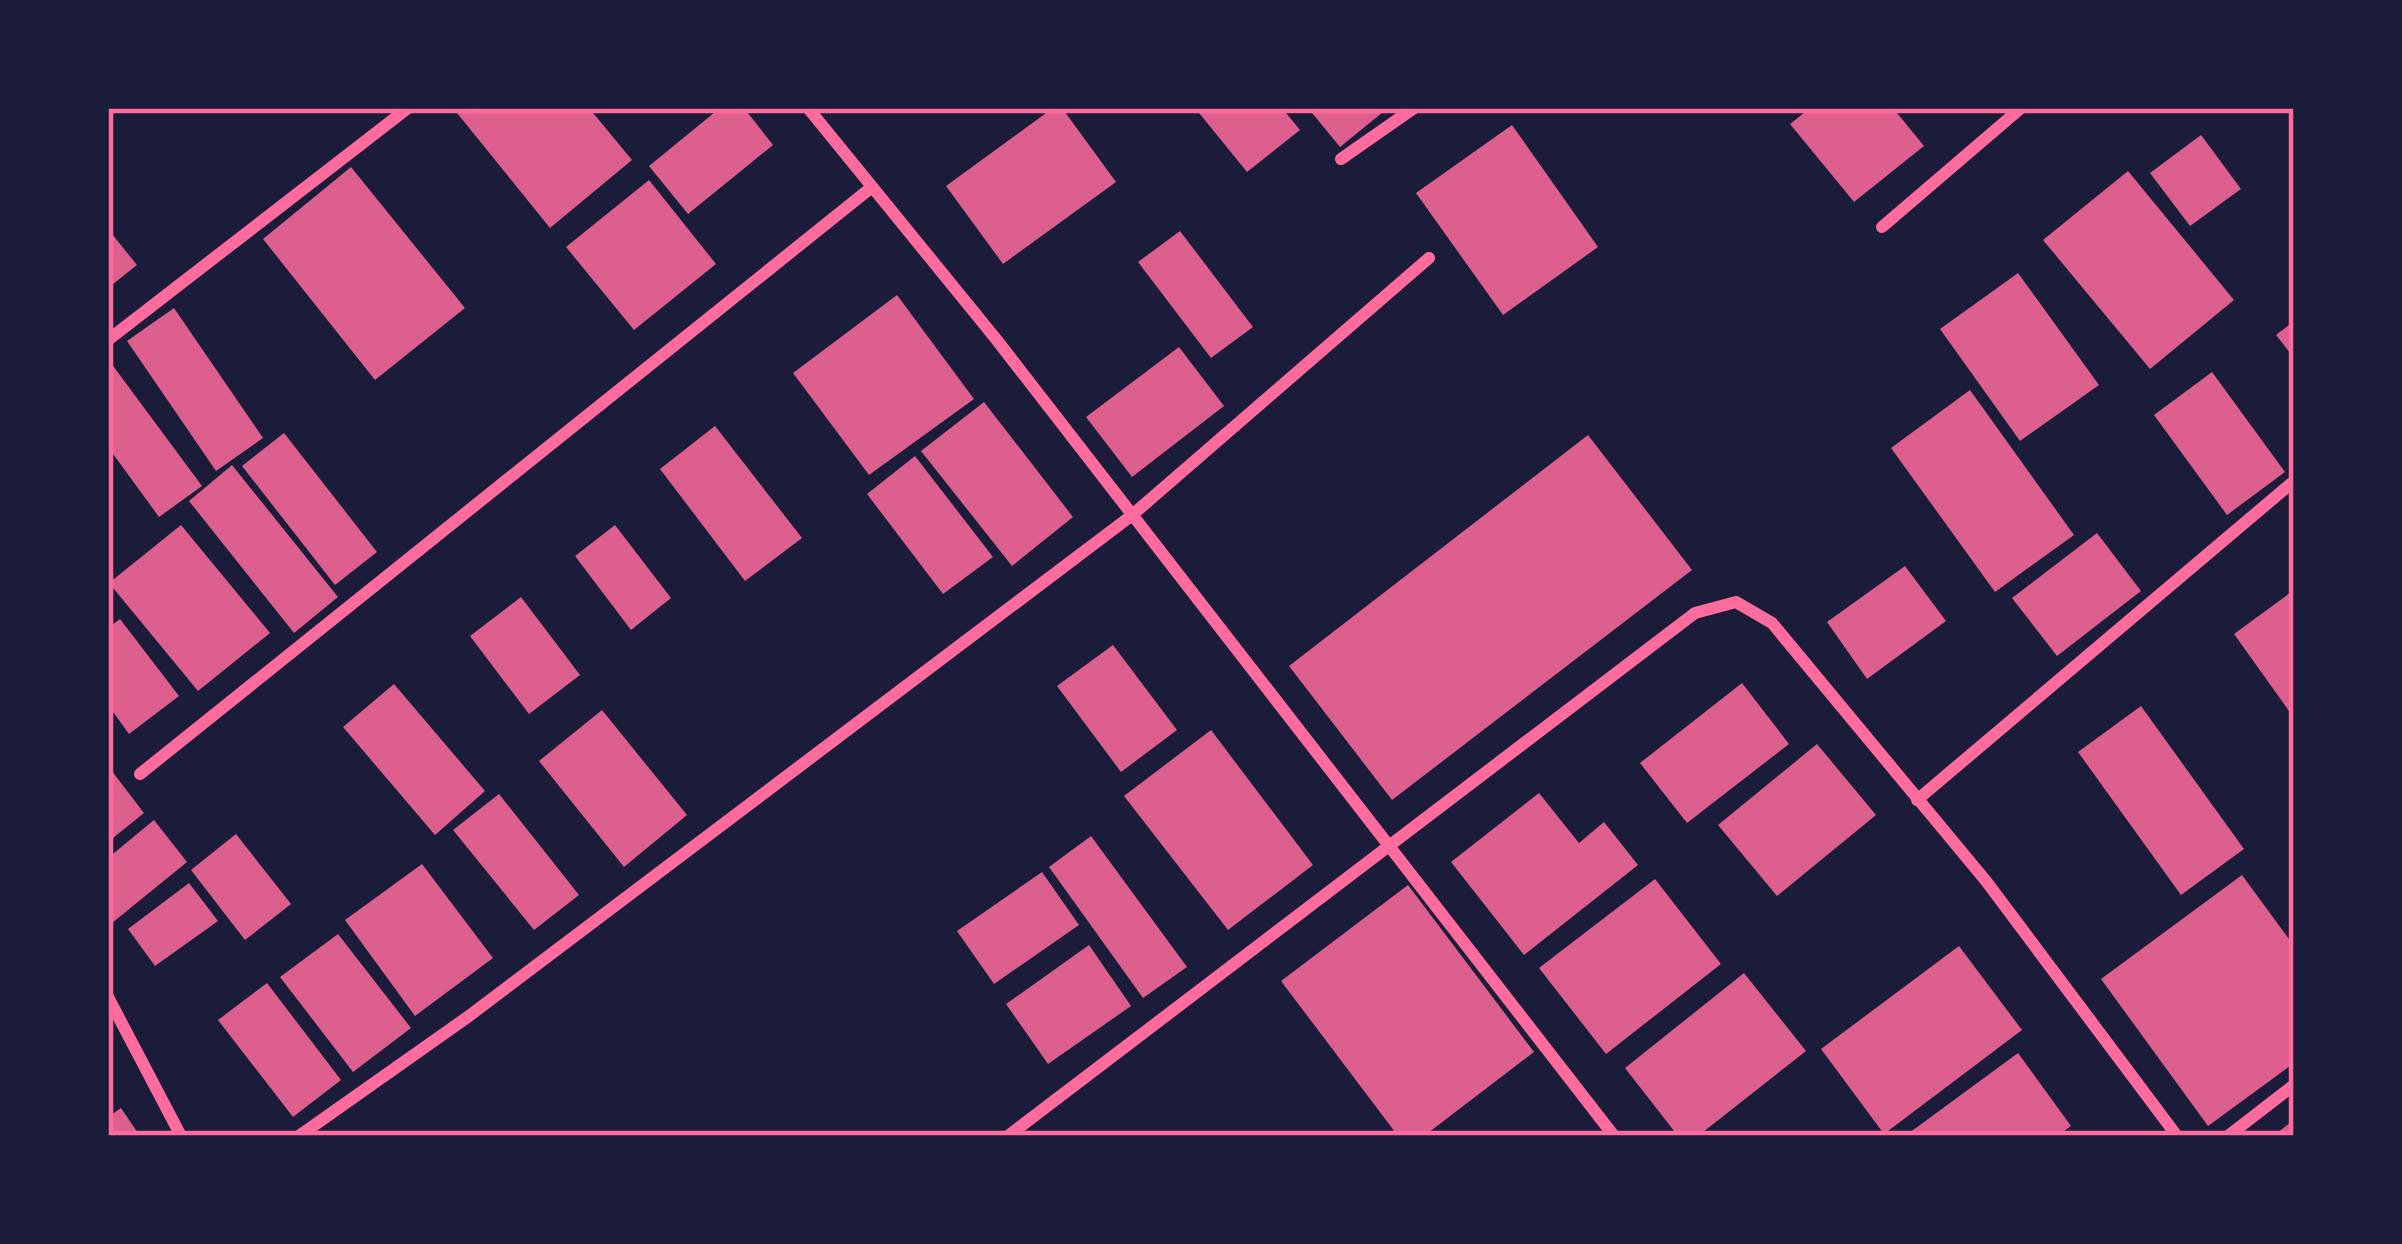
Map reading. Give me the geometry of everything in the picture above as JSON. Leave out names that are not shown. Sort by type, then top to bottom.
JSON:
[{"type":"street","points":[[108,340],[408,108]]},
{"type":"street","points":[[808,108],[996,339],[1614,1136]]},
{"type":"street","points":[[1341,159],[1414,108]]},
{"type":"street","points":[[1882,227],[2021,108]]},
{"type":"street","points":[[140,775],[872,187]]},
{"type":"street","points":[[299,1136],[470,1016],[1131,516],[1429,258]]},
{"type":"street","points":[[1917,800],[2294,481]]},
{"type":"street","points":[[1008,1136],[1695,613],[1736,602],[1772,623],[1985,880],[2177,1136]]},
{"type":"street","points":[[108,997],[181,1136]]},
{"type":"street","points":[[2228,1136],[2294,1085]]},
{"type":"building","points":[[453,108],[589,108],[632,160],[550,228]]},
{"type":"building","points":[[720,108],[744,108],[773,145],[688,214],[649,166]]},
{"type":"building","points":[[1053,108],[1062,108],[1116,182],[1003,264],[946,186]]},
{"type":"building","points":[[1195,108],[1282,108],[1300,130],[1247,172]]},
{"type":"building","points":[[1308,108],[1388,108],[1340,147]]},
{"type":"building","points":[[1810,108],[1893,108],[1924,146],[1854,202],[1790,124]]},
{"type":"building","points":[[1512,125],[1598,247],[1503,315],[1416,193]]},
{"type":"building","points":[[2201,135],[2241,189],[2190,226],[2150,173]]},
{"type":"building","points":[[351,167],[465,308],[375,380],[263,239]]},
{"type":"building","points":[[2128,171],[2234,300],[2150,369],[2043,240]]},
{"type":"building","points":[[649,180],[716,264],[634,330],[566,247]]},
{"type":"building","points":[[108,229],[137,265],[108,288]]},
{"type":"building","points":[[1180,231],[1253,327],[1211,358],[1138,262]]},
{"type":"building","points":[[2018,273],[2099,385],[2020,441],[1940,329]]},
{"type":"building","points":[[897,295],[974,399],[869,475],[793,373]]},
{"type":"building","points":[[174,308],[263,438],[216,471],[127,341]]},
{"type":"building","points":[[2294,321],[2294,358],[2276,335]]},
{"type":"building","points":[[1179,347],[1224,406],[1132,477],[1086,417]]},
{"type":"building","points":[[108,359],[202,486],[159,517],[108,447]]},
{"type":"building","points":[[2212,372],[2285,472],[2227,515],[2154,415]]},
{"type":"building","points":[[1970,390],[2074,535],[1995,592],[1891,448]]},
{"type":"building","points":[[984,402],[1073,517],[1012,566],[921,451]]},
{"type":"building","points":[[715,426],[802,538],[745,581],[660,469]]},
{"type":"building","points":[[284,433],[377,552],[335,585],[242,466]]},
{"type":"building","points":[[1588,435],[1692,570],[1392,800],[1289,666]]},
{"type":"building","points":[[915,456],[993,557],[943,594],[867,494]]},
{"type":"building","points":[[232,465],[338,597],[294,633],[189,501]]},
{"type":"building","points":[[181,525],[270,633],[198,691],[109,583]]},
{"type":"building","points":[[615,525],[671,598],[631,630],[575,556]]},
{"type":"building","points":[[2097,533],[2141,591],[2057,656],[2012,598]]},
{"type":"building","points":[[1905,566],[1946,621],[1867,679],[1827,622]]},
{"type":"building","points":[[2294,590],[2294,718],[2234,634]]},
{"type":"building","points":[[521,597],[580,675],[529,714],[470,636]]},
{"type":"building","points":[[120,619],[179,696],[129,734],[108,705],[108,628]]},
{"type":"building","points":[[1113,645],[1177,730],[1121,772],[1057,686]]},
{"type":"building","points":[[1742,683],[1789,744],[1687,823],[1640,763]]},
{"type":"building","points":[[394,684],[485,791],[435,835],[343,727]]},
{"type":"building","points":[[2141,706],[2244,849],[2181,895],[2078,752]]},
{"type":"building","points":[[602,710],[687,815],[624,867],[539,761]]},
{"type":"building","points":[[1211,730],[1313,865],[1228,930],[1124,796]]},
{"type":"building","points":[[1817,744],[1876,815],[1777,896],[1718,825]]},
{"type":"building","points":[[108,766],[144,813],[108,842]]},
{"type":"building","points":[[1539,793],[1579,843],[1604,822],[1638,865],[1524,955],[1451,862]]},
{"type":"building","points":[[499,794],[579,895],[534,930],[453,830]]},
{"type":"building","points":[[154,820],[187,862],[112,923],[108,917],[108,858]]},
{"type":"building","points":[[236,834],[291,904],[245,940],[191,870]]},
{"type":"building","points":[[1091,836],[1187,967],[1143,998],[1049,867]]},
{"type":"building","points":[[422,864],[493,958],[415,1016],[345,920]]},
{"type":"building","points":[[1042,872],[1079,925],[994,984],[957,931]]},
{"type":"building","points":[[2242,875],[2294,946],[2294,1063],[2208,1126],[2101,979]]},
{"type":"building","points":[[1655,879],[1721,964],[1606,1054],[1539,968]]},
{"type":"building","points":[[189,883],[218,921],[155,966],[128,929]]},
{"type":"building","points":[[1408,885],[1534,1052],[1424,1136],[1398,1136],[1281,981]]},
{"type":"building","points":[[338,934],[411,1028],[353,1072],[280,977]]},
{"type":"building","points":[[1089,945],[1131,1006],[1048,1064],[1006,1004]]},
{"type":"building","points":[[1959,946],[2022,1030],[1884,1134],[1821,1049]]},
{"type":"building","points":[[1744,973],[1806,1051],[1698,1136],[1678,1136],[1625,1068]]},
{"type":"building","points":[[267,983],[341,1080],[293,1117],[218,1020]]},
{"type":"building","points":[[2018,1053],[2071,1126],[2057,1136],[1905,1136]]},
{"type":"building","points":[[121,1108],[140,1136],[108,1136],[108,1117]]},
{"type":"building","points":[[2294,1120],[2294,1136],[2273,1136]]}]
